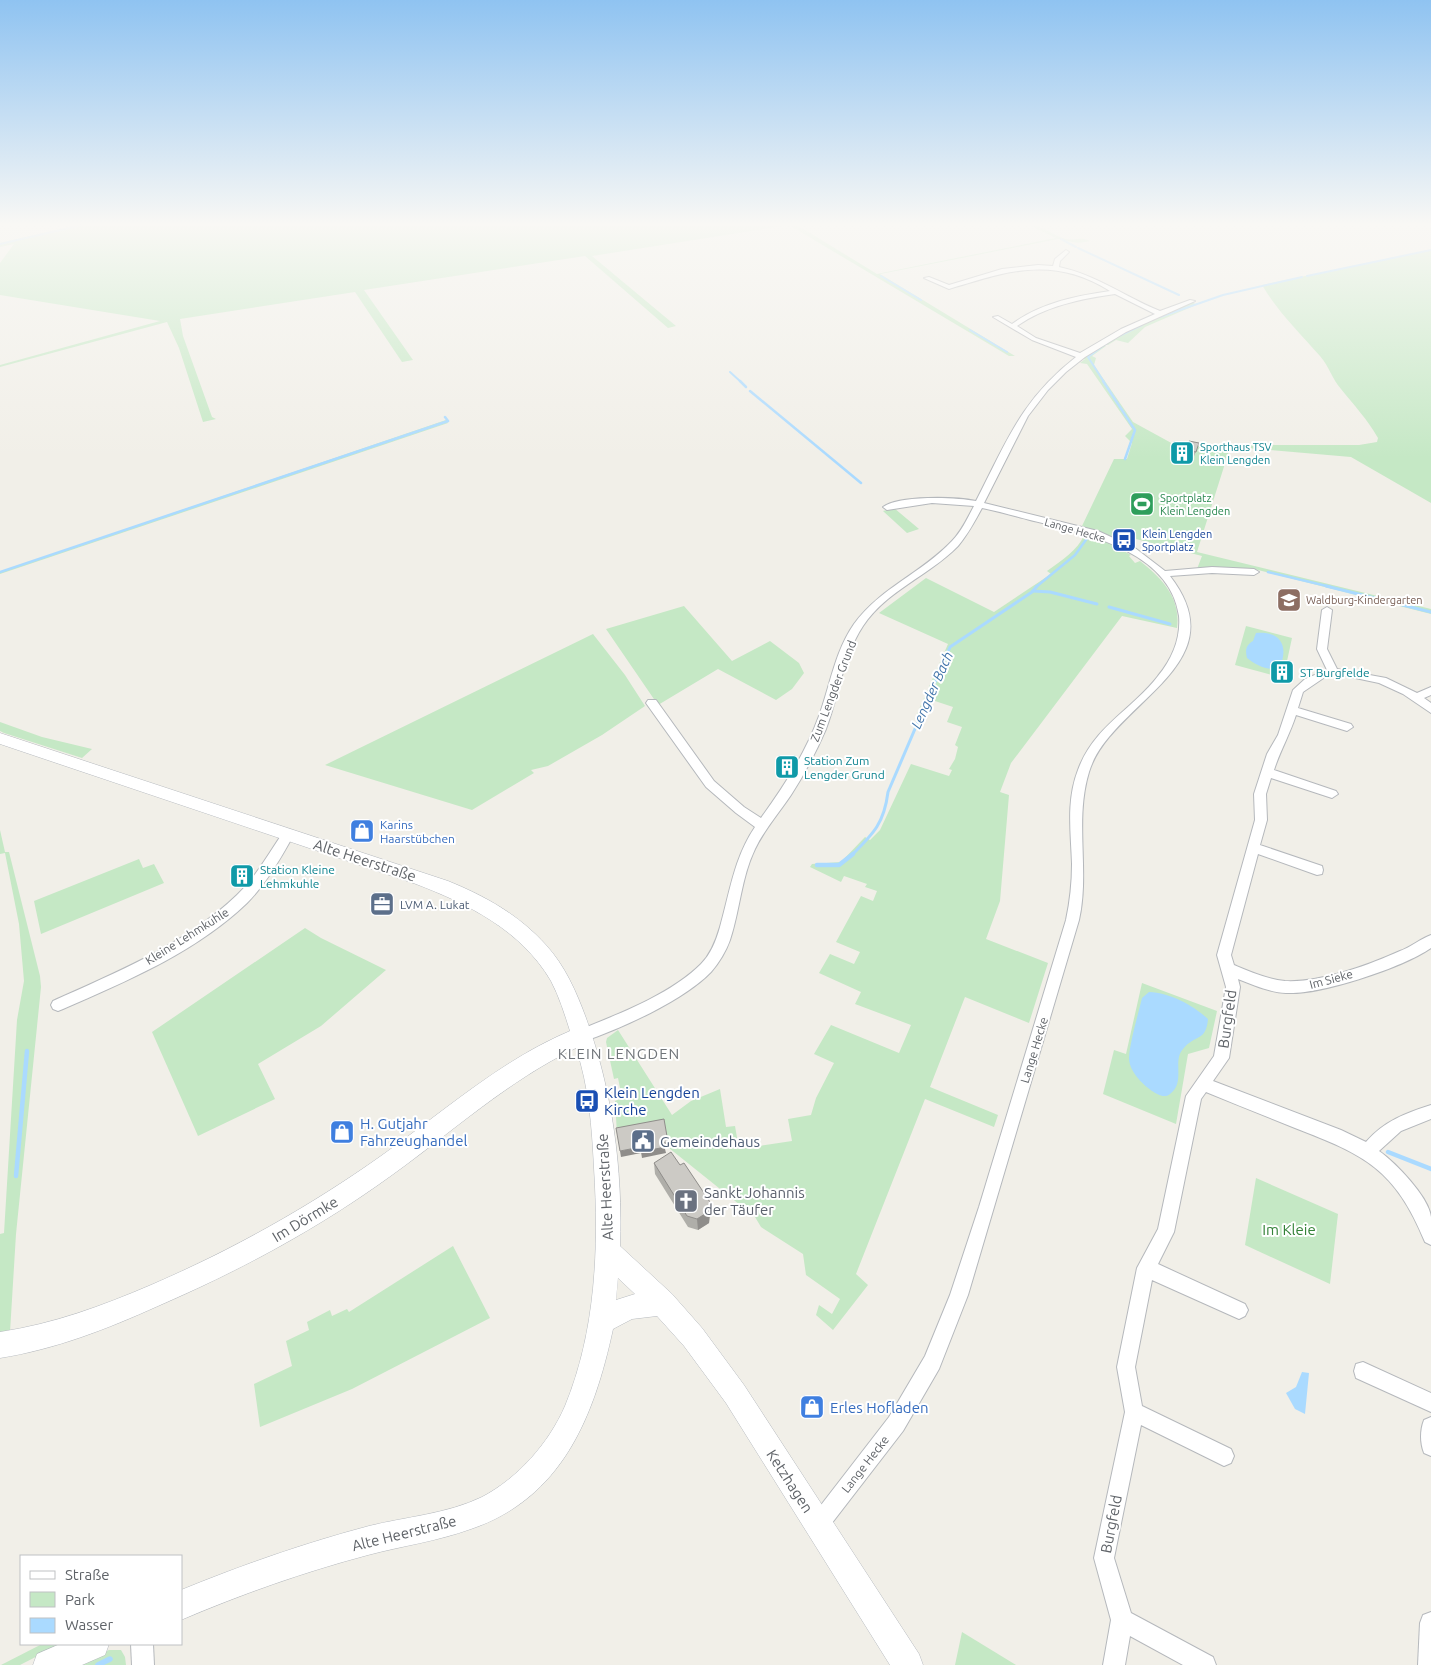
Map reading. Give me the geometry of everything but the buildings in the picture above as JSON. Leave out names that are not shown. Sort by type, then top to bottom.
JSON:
[{"type":"main road","name":"Alte Heerstraße","points":[[0,738],[440,885],[480,902],[498,913],[530,939],[555,970],[582,1036],[595,1080],[602,1129],[608,1202],[609,1253],[603,1321],[590,1372],[574,1414],[557,1447],[526,1484],[503,1501],[482,1513],[455,1522],[375,1539],[315,1557],[247,1579],[182,1605]]},
{"type":"main road","name":"Im Dörmke","points":[[0,1345],[65,1330],[113,1313],[204,1275],[246,1254],[324,1209],[375,1175],[547,1051],[582,1036]]},
{"type":"main road","name":"Ketzhagen","points":[[609,1253],[663,1303],[693,1337],[735,1394],[908,1665]]},
{"type":"main road","points":[[603,1321],[629,1306],[643,1303],[663,1303]]},
{"type":"main road","points":[[48,1665],[92,1645]]},
{"type":"street","points":[[1012,327],[1030,315],[1067,303]]},
{"type":"street","points":[[1138,303],[1159,313]]},
{"type":"street","name":"Zum Lengder Grund","points":[[582,1036],[609,1025],[677,989],[700,975],[708,967],[715,956],[725,931],[744,858],[762,825],[793,782],[814,743],[822,726],[840,665],[856,629],[866,614],[894,590],[946,554],[966,530],[1017,428],[1029,409],[1049,386],[1081,356],[1111,336],[1159,313],[1187,303]]},
{"type":"street","points":[[996,317],[1042,343],[1081,356]]},
{"type":"street","points":[[887,507],[936,500],[978,505]]},
{"type":"street","name":"Lange Hecke","points":[[818,1524],[896,1424],[916,1393],[932,1362],[956,1303],[990,1197],[1076,909],[1078,878],[1074,811],[1084,768],[1089,755],[1102,736],[1154,688],[1166,674],[1180,647],[1186,621],[1183,604],[1175,588],[1162,574],[1140,556],[1101,536],[978,505]]},
{"type":"street","points":[[1162,574],[1212,570],[1254,572]]},
{"type":"street","points":[[1327,610],[1322,649],[1333,672]]},
{"type":"street","name":"Burgfeld","points":[[1114,1665],[1122,1620],[1104,1558],[1134,1412],[1126,1367],[1146,1268],[1166,1232],[1194,1096],[1221,1058],[1233,986],[1224,955],[1261,820],[1260,794],[1272,754],[1284,735],[1298,690],[1304,684],[1317,677],[1333,672],[1365,675],[1382,680],[1417,697],[1431,710]]},
{"type":"street","points":[[1417,697],[1431,691]]},
{"type":"street","points":[[652,703],[710,784],[740,810],[762,825]]},
{"type":"street","points":[[1292,710],[1346,728]]},
{"type":"street","points":[[1267,772],[1332,794]]},
{"type":"street","name":"Kleine Lehmkuhle","points":[[58,1005],[144,964],[211,924],[248,892],[288,834]]},
{"type":"street","points":[[1254,848],[1317,870]]},
{"type":"street","name":"Im Sieke","points":[[1228,969],[1279,986],[1305,986],[1336,980],[1415,952],[1431,941]]},
{"type":"street","points":[[1202,1084],[1348,1141],[1368,1152],[1401,1183],[1414,1199],[1425,1218],[1431,1236]]},
{"type":"street","points":[[1368,1152],[1390,1128],[1431,1112]]},
{"type":"street","points":[[1146,1268],[1239,1310]]},
{"type":"street","points":[[1363,1371],[1431,1403]]},
{"type":"street","points":[[1134,1412],[1224,1456]]},
{"type":"street","points":[[1431,1426],[1431,1446]]},
{"type":"street","points":[[1122,1620],[1205,1665]]},
{"type":"street","points":[[1429,1665],[1431,1623]]},
{"type":"street","points":[[142,1645],[143,1665]]},
{"type":"green space","points":[[47,303],[286,303],[180,319],[183,336],[212,417],[216,419],[203,422],[179,348],[167,322],[0,367],[0,365],[160,321]]},
{"type":"green space","points":[[362,303],[373,303],[413,360],[402,362]]},
{"type":"green space","points":[[639,303],[648,303],[676,326],[668,328]]},
{"type":"green space","points":[[919,303],[927,303],[1015,356],[1009,356]]},
{"type":"green space","points":[[1191,303],[1196,305],[1145,327],[1128,343],[1116,340],[1108,345],[1102,344],[1162,314]]},
{"type":"green space","points":[[1274,303],[1431,303],[1431,503],[1351,457],[1236,447],[1230,449],[1228,454],[1197,552],[1431,609],[1431,614],[1250,568],[1197,569],[1202,556],[1136,539],[1134,543],[1123,538],[1122,540],[1115,539],[1082,526],[1114,459],[1127,459],[1132,443],[1125,436],[1132,429],[1087,364],[1080,363],[1085,359],[1083,358],[1100,345],[1106,346],[1092,356],[1096,358],[1094,365],[1133,422],[1175,445],[1359,445],[1377,442],[1378,438],[1374,431],[1338,385],[1323,360]]},
{"type":"green space","points":[[446,420],[448,423],[0,574],[0,572]]},
{"type":"green space","points":[[894,508],[919,529],[907,533],[883,511]]},
{"type":"green space","points":[[1085,534],[1109,543],[1131,555],[1129,556],[1135,563],[1140,561],[1156,574],[1173,598],[1176,607],[1177,628],[1122,616],[1011,763],[1000,792],[1009,795],[1000,901],[986,939],[1048,963],[1029,1023],[965,997],[930,1087],[998,1115],[994,1127],[925,1099],[856,1274],[868,1285],[833,1330],[816,1315],[819,1305],[832,1314],[840,1299],[806,1275],[803,1254],[761,1227],[755,1217],[669,1148],[617,1134],[615,1101],[622,1098],[618,1078],[614,1079],[606,1042],[607,1038],[618,1030],[672,1115],[691,1101],[720,1089],[726,1127],[735,1126],[739,1149],[792,1141],[788,1119],[811,1115],[816,1098],[834,1063],[814,1054],[831,1025],[899,1053],[911,1025],[855,1004],[861,992],[819,973],[830,954],[854,964],[860,952],[836,942],[861,896],[873,901],[877,891],[865,887],[867,884],[844,876],[841,882],[810,867],[812,864],[841,862],[865,837],[870,840],[880,830],[911,764],[949,776],[952,770],[949,769],[955,759],[958,747],[955,745],[962,727],[947,722],[953,707],[932,700],[923,716],[917,714],[948,644],[879,613],[926,578],[994,612],[1051,574],[1047,571],[1064,559],[1082,540]]},
{"type":"green space","points":[[684,606],[732,661],[770,641],[799,663],[804,673],[792,689],[776,700],[718,669],[658,705],[606,629]]},
{"type":"green space","points":[[1246,626],[1292,638],[1284,675],[1277,673],[1276,676],[1235,665]]},
{"type":"green space","points":[[593,634],[625,675],[645,706],[602,735],[548,766],[531,770],[534,773],[472,810],[325,765]]},
{"type":"green space","points":[[0,722],[42,737],[92,749],[82,758],[4,733],[0,731]]},
{"type":"green space","points":[[0,830],[5,852],[9,852],[40,976],[41,987],[16,1234],[10,1332],[0,1334],[0,1234],[4,1233],[17,1020],[24,981],[19,924],[5,853],[0,854]]},
{"type":"green space","points":[[139,859],[143,868],[154,864],[164,883],[41,934],[34,901]]},
{"type":"green space","points":[[305,928],[321,938],[386,970],[321,1026],[258,1064],[275,1099],[198,1136],[152,1032]]},
{"type":"green space","points":[[1142,983],[1217,1011],[1209,1048],[1188,1054],[1176,1124],[1103,1094],[1114,1050],[1126,1054]]},
{"type":"green space","name":"Im Kleie","points":[[1256,1178],[1338,1214],[1330,1284],[1245,1245]]},
{"type":"green space","points":[[453,1246],[490,1318],[352,1389],[260,1427],[254,1384],[292,1366],[286,1341],[309,1330],[307,1322],[330,1310],[332,1316],[347,1309],[349,1312]]},
{"type":"green space","points":[[962,1632],[1016,1665],[955,1665]]},
{"type":"green space","points":[[40,1645],[58,1645],[20,1665],[1,1665]]},
{"type":"green space","points":[[109,1650],[121,1650],[125,1657],[126,1665],[72,1665]]},
{"type":"water","points":[[1256,633],[1271,634],[1280,641],[1283,646],[1283,659],[1280,667],[1267,668],[1247,658],[1247,648],[1253,641]]},
{"type":"water","points":[[1149,992],[1181,1001],[1208,1019],[1207,1026],[1202,1035],[1187,1044],[1180,1054],[1177,1084],[1170,1094],[1165,1096],[1161,1096],[1144,1085],[1131,1068],[1129,1058],[1142,998]]},
{"type":"water","points":[[1302,1372],[1309,1373],[1305,1414],[1295,1409],[1286,1393],[1296,1387]]},
{"type":"waterway","name":"Lengder Bach","points":[[1160,317],[1201,303]]},
{"type":"waterway","name":"Lengder Bach","points":[[1119,336],[1142,325]]},
{"type":"waterway","points":[[970,330],[1007,352]]},
{"type":"waterway","name":"Lengder Bach","points":[[1104,382],[1088,357],[1107,343]]},
{"type":"waterway","points":[[730,372],[741,382]]},
{"type":"waterway","name":"Lengder Bach","points":[[1103,381],[1135,430],[1125,459]]},
{"type":"waterway","points":[[741,382],[746,387]]},
{"type":"waterway","points":[[750,391],[861,483]]},
{"type":"waterway","points":[[0,572],[448,421],[445,417]]},
{"type":"waterway","name":"Lengder Bach","points":[[1037,587],[1075,555],[1088,537]]},
{"type":"waterway","points":[[1268,572],[1331,587]]},
{"type":"waterway","points":[[1326,586],[1431,612]]},
{"type":"waterway","name":"Lengder Bach","points":[[853,854],[871,835],[880,821],[888,792],[950,647],[1032,592],[1037,587]]},
{"type":"waterway","points":[[1033,591],[1050,592],[1097,604]]},
{"type":"waterway","points":[[1109,607],[1170,624]]},
{"type":"waterway","name":"Lengder Bach","points":[[817,865],[839,865],[853,854]]},
{"type":"waterway","points":[[16,1176],[27,1051]]},
{"type":"waterway","points":[[1388,1152],[1431,1169]]},
{"type":"waterway","points":[[98,1665],[110,1659]]},
{"type":"place","name":"Sporthaus TSV Klein Lengden","points":[[1182,453]]},
{"type":"place","name":"Sportplatz Klein Lengden","points":[[1142,504]]},
{"type":"place","name":"Klein Lengden Sportplatz","points":[[1124,540]]},
{"type":"place","name":"Waldburg-Kindergarten","points":[[1289,600]]},
{"type":"place","name":"ST Burgfelde","points":[[1282,672]]},
{"type":"place","name":"Station Zum Lengder Grund","points":[[787,767]]},
{"type":"place","name":"Karins Haarstübchen","points":[[362,831]]},
{"type":"place","name":"Station Kleine Lehmkuhle","points":[[242,876]]},
{"type":"place","name":"LVM A. Lukat","points":[[382,904]]},
{"type":"place","name":"Klein Lengden Kirche","points":[[587,1101]]},
{"type":"place","name":"H. Gutjahr Fahrzeughandel","points":[[342,1132]]},
{"type":"place","name":"Gemeindehaus","points":[[643,1141]]},
{"type":"place","name":"Sankt Johannis der Täufer","points":[[686,1201]]},
{"type":"place","name":"Erles Hofladen","points":[[812,1407]]},
{"type":"district","name":"KLEIN LENGDEN","points":[[619,1053]]}]
